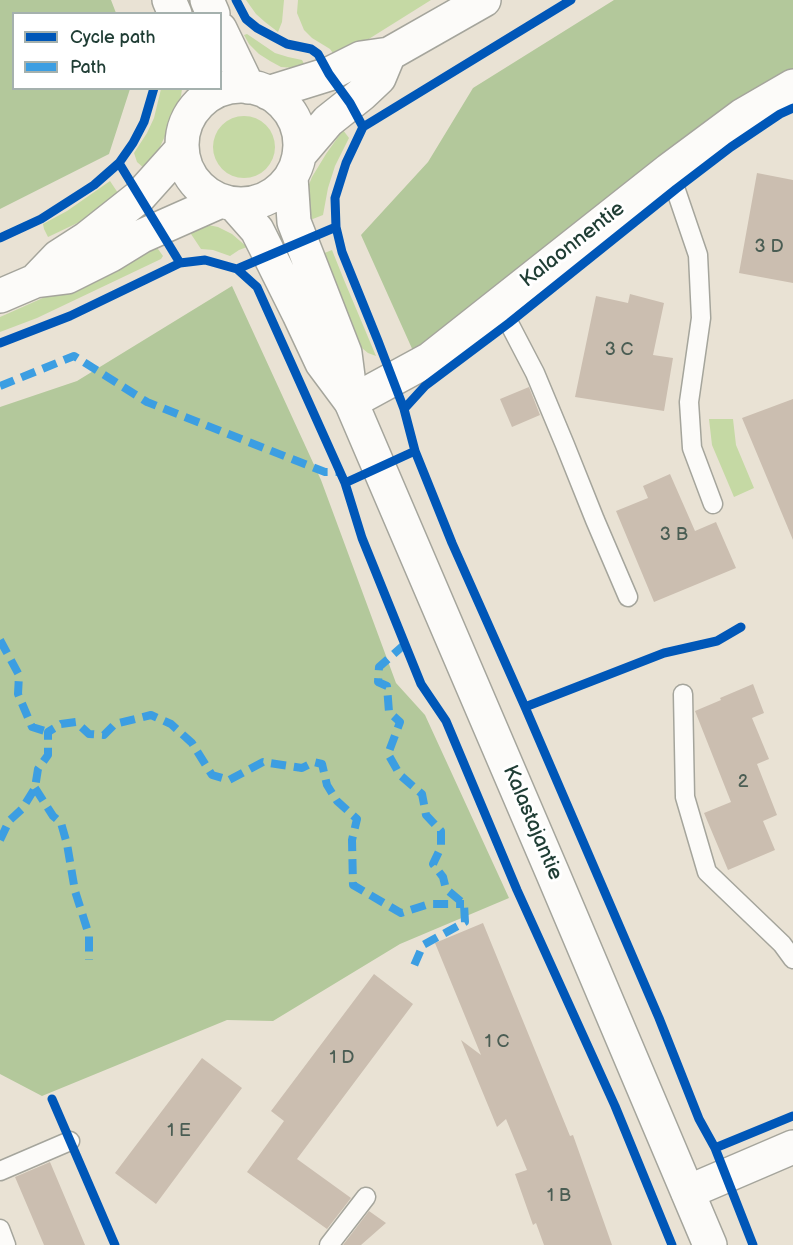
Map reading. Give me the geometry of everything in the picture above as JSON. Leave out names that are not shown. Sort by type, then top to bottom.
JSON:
[{"type":"main road","points":[[222,89],[235,87],[258,90],[329,74],[361,58],[388,54],[481,1]]},
{"type":"main road","points":[[222,32],[258,90],[280,102],[290,112],[297,126],[300,141],[295,166]]},
{"type":"main road","points":[[220,90],[211,95],[199,96],[186,124],[182,148],[186,166],[194,181],[206,193],[228,203],[247,204],[273,196],[283,188],[295,166],[328,121],[379,78],[388,54]]},
{"type":"main road","name":"Kalaonnentie","points":[[351,402],[430,359],[669,170],[743,115],[793,86]]},
{"type":"main road","points":[[34,281],[58,257],[86,239],[139,196],[182,148]]},
{"type":"main road","name":"Kalastajantie","points":[[295,166],[294,222],[345,353],[351,402]]},
{"type":"main road","points":[[0,296],[34,281],[67,277],[111,255],[142,236],[228,203]]},
{"type":"main road","name":"Kalastajantie","points":[[228,203],[257,230],[322,363],[351,402],[710,1245]]},
{"type":"main road","points":[[688,1192],[793,1147]]},
{"type":"lane","points":[[669,170],[698,255],[701,318],[689,402],[692,448],[712,504]]},
{"type":"lane","points":[[499,304],[536,373],[628,597]]},
{"type":"lane","points":[[683,694],[685,797],[707,872],[782,944],[793,959]]},
{"type":"lane","points":[[0,1171],[70,1142]]},
{"type":"lane","points":[[329,1245],[366,1197]]},
{"type":"lane","points":[[0,1229],[6,1245]]},
{"type":"green space","points":[[0,0],[111,0],[116,12],[12,12],[12,90],[130,90],[109,154],[0,209]]},
{"type":"green space","points":[[246,0],[284,0],[282,22],[278,32],[256,14]]},
{"type":"green space","points":[[298,0],[431,0],[340,57],[335,56],[330,49],[304,30],[297,13]]},
{"type":"green space","points":[[614,0],[793,0],[793,69],[767,82],[414,353],[361,235],[428,162],[473,88]]},
{"type":"green space","points":[[247,34],[275,53],[302,60],[307,69],[281,67],[270,61],[249,44],[244,35]]},
{"type":"green space","points":[[161,90],[182,90],[166,134],[158,151],[145,169],[137,162],[134,153],[154,118]]},
{"type":"green space","points":[[238,116],[250,116],[266,125],[273,135],[275,147],[273,159],[266,169],[250,178],[238,178],[227,173],[218,164],[213,153],[213,141],[218,130],[227,121]]},
{"type":"green space","points":[[343,130],[349,138],[335,166],[323,215],[305,222],[306,192],[312,177]]},
{"type":"green space","points":[[110,181],[120,196],[88,218],[48,237],[43,224],[67,211]]},
{"type":"green space","points":[[203,224],[218,227],[232,234],[247,247],[230,256],[213,250],[201,249],[185,225]]},
{"type":"green space","points":[[153,242],[163,256],[161,259],[37,318],[0,332],[0,317],[54,293]]},
{"type":"green space","points":[[332,250],[376,356],[357,344],[317,256]]},
{"type":"green space","points":[[232,286],[321,480],[396,683],[425,715],[509,898],[400,944],[273,1021],[227,1020],[42,1096],[0,1074],[0,407],[77,381]]},
{"type":"green space","points":[[709,419],[733,419],[736,445],[754,488],[734,497],[712,445]]},
{"type":"building","points":[[757,173],[793,180],[793,283],[739,273]]},
{"type":"building","points":[[630,294],[664,303],[653,355],[673,358],[664,411],[575,397],[596,296],[628,303]]},
{"type":"building","points":[[529,387],[540,415],[512,427],[500,399]]},
{"type":"building","points":[[793,399],[793,540],[742,418]]},
{"type":"building","points":[[670,474],[695,531],[716,522],[736,568],[654,602],[616,511],[648,498],[643,486]]},
{"type":"building","points":[[753,684],[764,713],[752,718],[769,759],[757,764],[777,815],[763,821],[775,850],[728,870],[704,813],[731,802],[695,711]]},
{"type":"building","points":[[483,923],[570,1136],[573,1135],[612,1245],[544,1245],[536,1223],[533,1225],[515,1174],[527,1170],[506,1119],[497,1127],[461,1040],[481,1055],[435,943]]},
{"type":"building","points":[[374,974],[413,1004],[297,1159],[351,1198],[327,1229],[247,1172],[284,1121],[271,1111]]},
{"type":"building","points":[[202,1058],[242,1088],[156,1204],[115,1173]]},
{"type":"building","points":[[50,1162],[85,1245],[44,1245],[15,1177]]},
{"type":"building","points":[[369,1211],[386,1223],[361,1245],[343,1245]]},
{"type":"marked path","points":[[0,386],[74,356],[147,402],[325,472],[340,472]]},
{"type":"marked path","points":[[0,640],[19,675],[18,694],[32,727],[48,732]]},
{"type":"marked path","points":[[405,644],[379,667],[378,682],[387,686],[389,712],[400,722],[388,754],[400,775],[422,794],[426,815],[441,831],[441,847],[433,864],[443,877],[446,889],[464,904],[465,922],[423,945],[413,968]]},
{"type":"marked path","points":[[0,840],[9,821],[22,809],[35,788],[38,769],[48,755],[48,732],[61,724],[76,722],[89,734],[104,735],[115,724],[151,715],[171,724],[192,743],[212,775],[229,780],[263,762],[302,768],[314,762],[322,764],[327,785],[337,801],[357,819],[352,840],[353,885],[401,913],[429,904],[464,904]]},
{"type":"marked path","points":[[35,788],[53,816],[61,823],[75,891],[89,935],[89,960]]},
{"type":"cycle path","points":[[236,0],[246,19],[257,28],[287,44],[311,49],[318,54],[363,127]]},
{"type":"cycle path","points":[[571,0],[363,127],[346,163],[335,198],[336,227],[342,252],[404,409],[415,451],[452,543],[659,1018],[699,1119],[715,1148],[753,1245]]},
{"type":"cycle path","points":[[0,238],[41,219],[94,185],[119,163],[144,122],[153,90]]},
{"type":"cycle path","points":[[404,409],[425,386],[509,323],[676,189],[731,147],[780,114],[793,108]]},
{"type":"cycle path","points":[[119,163],[180,263]]},
{"type":"cycle path","points":[[237,269],[336,227]]},
{"type":"cycle path","points":[[0,343],[70,316],[180,263],[205,260],[237,269],[257,287],[345,483],[362,538],[421,684],[446,721],[517,890],[615,1106],[672,1245]]},
{"type":"cycle path","points":[[345,483],[415,451]]},
{"type":"cycle path","points":[[525,707],[664,653],[717,641],[741,627]]},
{"type":"cycle path","points":[[52,1099],[115,1245]]},
{"type":"cycle path","points":[[715,1148],[793,1116]]}]
